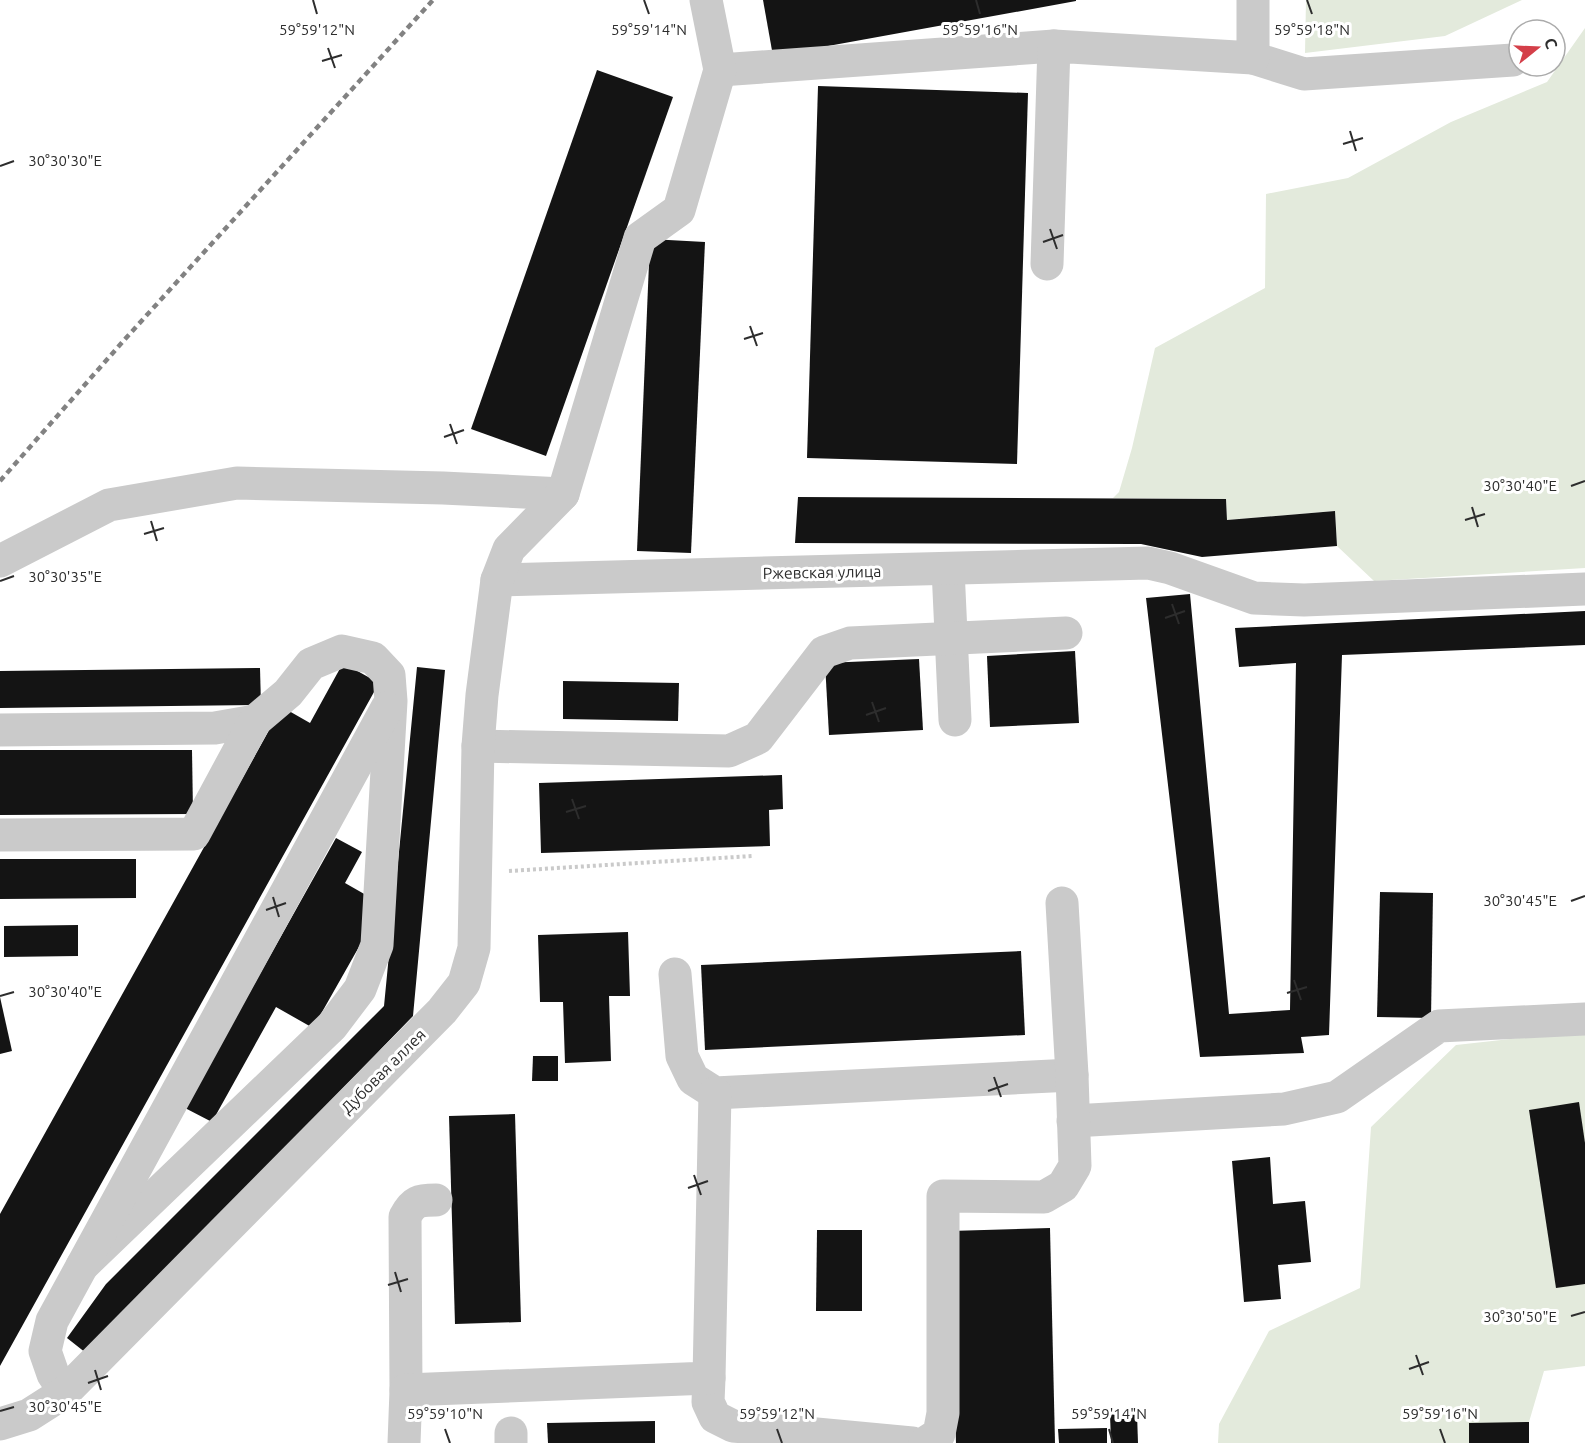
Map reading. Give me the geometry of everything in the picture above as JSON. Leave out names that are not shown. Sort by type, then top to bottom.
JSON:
[{"type":"street","points":[[0,561],[109,505],[237,483],[443,488],[563,494],[640,238],[679,210],[720,70],[706,0]]},
{"type":"street","points":[[1252,58],[1253,0]]},
{"type":"street","points":[[720,70],[1054,46],[1252,58],[1304,74],[1507,60]]},
{"type":"street","points":[[1047,264],[1054,46]]},
{"type":"street","name":"Дубовая аллея","points":[[0,1424],[29,1415],[65,1392],[442,1011],[464,983],[474,948],[478,746],[482,695],[497,580],[509,549],[563,494]]},
{"type":"street","name":"Ржевская улица","points":[[497,580],[1148,563],[1170,568],[1254,598],[1305,600],[1585,589]]},
{"type":"street","points":[[948,569],[955,720]]},
{"type":"street","points":[[478,746],[729,751],[758,738],[824,652],[850,643],[1066,633]]},
{"type":"street","points":[[0,835],[194,834],[255,721],[288,693],[311,664],[342,651],[374,658],[389,675],[391,701],[377,945],[360,989],[332,1026],[82,1266]]},
{"type":"street","points":[[65,1392],[54,1374],[45,1351],[52,1321],[391,701]]},
{"type":"street","points":[[0,729],[215,728],[255,721]]},
{"type":"street","points":[[925,1443],[939,1434],[943,1413],[943,1196],[1044,1197],[1063,1186],[1075,1166],[1062,903]]},
{"type":"street","points":[[675,974],[682,1056],[693,1079],[715,1094],[1072,1075]]},
{"type":"street","points":[[1073,1121],[1284,1109],[1337,1097],[1439,1026],[1585,1019]]},
{"type":"street","points":[[715,1094],[708,1402],[715,1417],[733,1426],[912,1443]]},
{"type":"street","points":[[404,1443],[405,1217],[410,1207],[421,1200],[436,1200]]},
{"type":"street","points":[[406,1390],[709,1378]]},
{"type":"path","points":[[475,873],[752,856]]},
{"type":"shaded area","points":[[1306,0],[1522,0],[1445,36],[1305,53]]},
{"type":"shaded area","points":[[1585,28],[1585,568],[1374,581],[1337,546],[1335,511],[1227,520],[1226,499],[1113,498],[1119,492],[1132,448],[1155,348],[1265,288],[1266,194],[1348,178],[1451,122],[1547,82],[1550,78],[1567,78],[1567,54]]},
{"type":"shaded area","points":[[1585,1034],[1585,1366],[1544,1371],[1529,1422],[1529,1443],[1218,1443],[1219,1424],[1269,1331],[1360,1288],[1371,1127],[1456,1045],[1547,1035]]},
{"type":"building","points":[[763,0],[1076,0],[1076,1],[773,56]]},
{"type":"building","points":[[597,70],[673,97],[546,456],[471,429]]},
{"type":"building","points":[[818,86],[1028,93],[1017,464],[807,458]]},
{"type":"building","points":[[650,239],[705,242],[691,553],[637,551]]},
{"type":"building","points":[[798,497],[1226,499],[1227,520],[1335,511],[1337,546],[1202,557],[1141,544],[795,543]]},
{"type":"building","points":[[1190,594],[1229,1014],[1290,1010],[1296,663],[1239,667],[1235,628],[1585,611],[1585,645],[1342,655],[1329,1035],[1301,1037],[1304,1053],[1200,1057],[1146,598]]},
{"type":"building","points":[[1075,651],[1079,723],[990,727],[987,656]]},
{"type":"building","points":[[919,659],[923,730],[829,735],[825,663]]},
{"type":"building","points":[[343,663],[379,683],[0,1366],[0,1214],[282,707],[310,723]]},
{"type":"building","points":[[417,667],[445,670],[413,1016],[86,1353],[67,1338],[106,1284],[384,1006]]},
{"type":"building","points":[[260,668],[261,705],[0,708],[0,671]]},
{"type":"building","points":[[563,681],[679,683],[678,721],[563,719]]},
{"type":"building","points":[[0,750],[192,750],[193,814],[0,815]]},
{"type":"building","points":[[782,775],[783,809],[769,810],[770,846],[541,853],[539,783]]},
{"type":"building","points":[[336,838],[362,852],[345,883],[373,899],[364,938],[313,1028],[276,1007],[212,1122],[185,1108]]},
{"type":"building","points":[[0,859],[136,859],[136,898],[0,899]]},
{"type":"building","points":[[1380,892],[1433,893],[1431,1018],[1377,1017]]},
{"type":"building","points":[[78,925],[78,956],[4,957],[4,926]]},
{"type":"building","points":[[628,932],[630,996],[609,996],[611,1061],[565,1063],[563,1002],[540,1002],[538,935]]},
{"type":"building","points":[[1021,951],[1025,1035],[705,1050],[701,965]]},
{"type":"building","points":[[0,997],[12,1051],[0,1054]]},
{"type":"building","points":[[533,1056],[558,1056],[558,1081],[532,1081]]},
{"type":"building","points":[[1579,1102],[1585,1143],[1585,1284],[1556,1288],[1529,1110]]},
{"type":"building","points":[[515,1114],[521,1322],[455,1324],[449,1116]]},
{"type":"building","points":[[1270,1157],[1273,1204],[1305,1201],[1311,1262],[1278,1265],[1281,1299],[1244,1302],[1232,1161]]},
{"type":"building","points":[[1050,1228],[1055,1443],[956,1443],[950,1231]]},
{"type":"building","points":[[817,1230],[862,1230],[862,1311],[816,1311]]},
{"type":"building","points":[[1110,1414],[1137,1414],[1138,1443],[1111,1443]]},
{"type":"building","points":[[655,1421],[655,1443],[548,1443],[547,1423]]},
{"type":"building","points":[[1529,1422],[1529,1443],[1469,1443],[1469,1423]]},
{"type":"building","points":[[1107,1428],[1107,1443],[1059,1443],[1058,1429]]},
{"type":"railway","points":[[0,481],[126,338],[433,0]]}]
